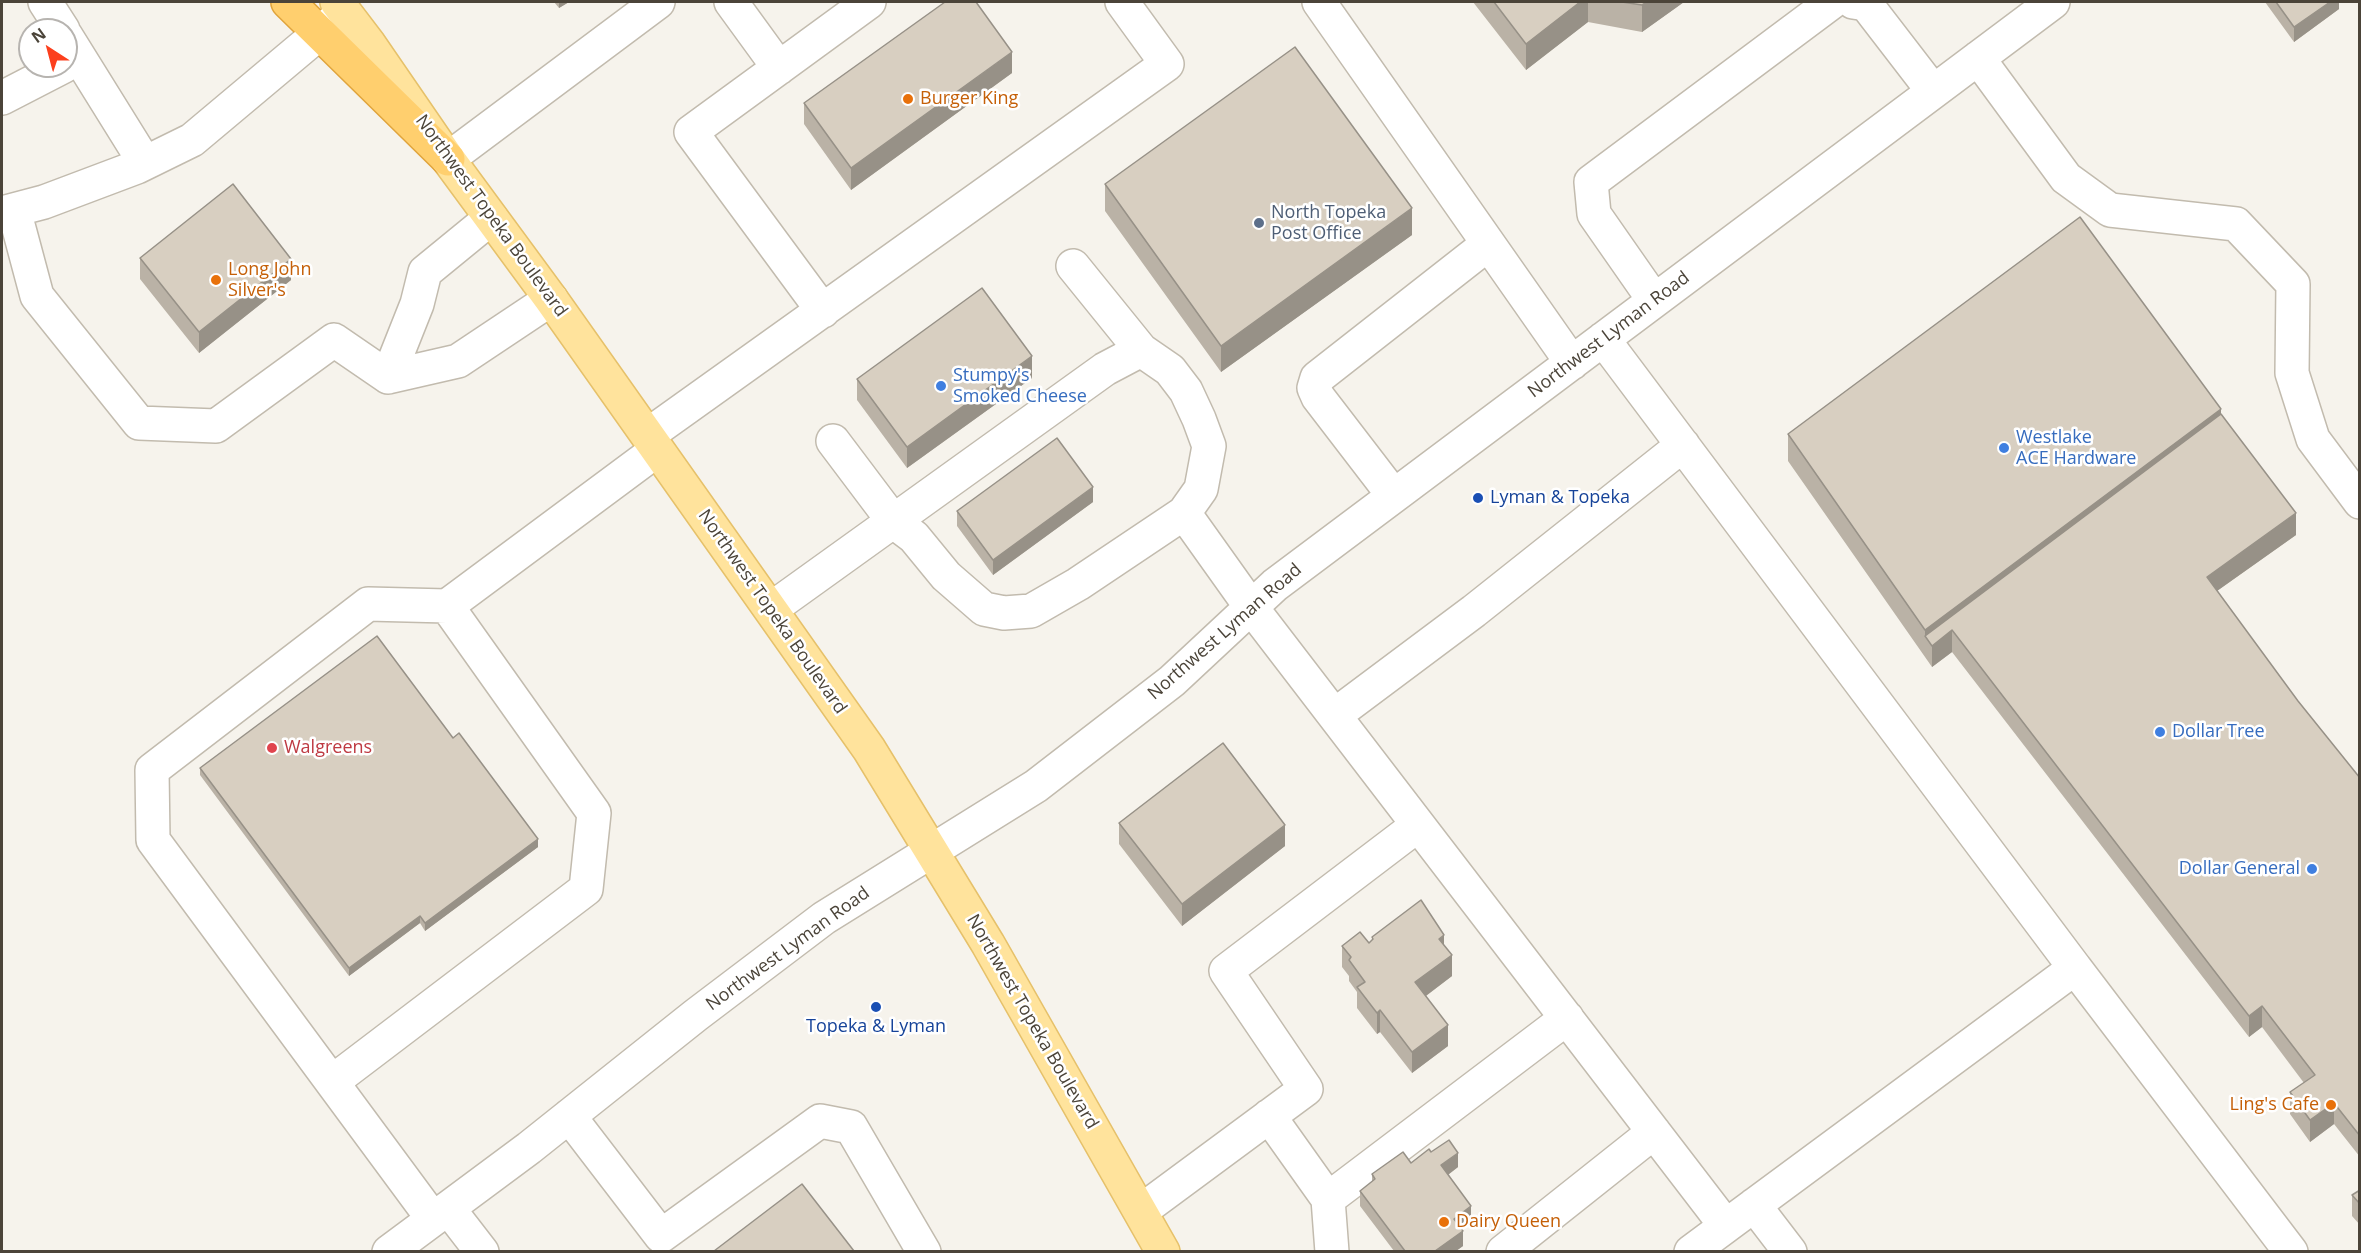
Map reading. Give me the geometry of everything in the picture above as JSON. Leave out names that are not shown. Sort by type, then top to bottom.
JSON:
[{"type":"highway","points":[[288,2],[448,159]]},
{"type":"main road","name":"Northwest Topeka Boulevard","points":[[341,7],[448,159],[551,299],[869,749],[988,944],[1162,1251]]},
{"type":"street","points":[[45,2],[55,18]]},
{"type":"street","points":[[448,159],[658,2]]},
{"type":"street","points":[[731,2],[779,68]]},
{"type":"street","points":[[823,310],[691,132],[869,2]]},
{"type":"street","points":[[482,1251],[441,1213],[332,1082],[153,840],[152,770],[368,604],[447,606],[823,310],[1167,64],[1122,2]]},
{"type":"street","points":[[1319,2],[1572,363]]},
{"type":"street","points":[[1654,300],[1594,214],[1591,182],[1832,2]]},
{"type":"street","points":[[1853,2],[1866,4],[1933,92]]},
{"type":"street","name":"Northwest Lyman Road","points":[[389,1251],[569,1116],[696,1015],[824,918],[1045,779],[1173,681],[1275,585],[2054,2]]},
{"type":"street","points":[[341,7],[320,33],[192,140],[145,163],[44,202],[8,211],[36,296],[139,423],[216,426],[334,340],[388,377],[458,362],[551,299]]},
{"type":"street","points":[[1978,58],[2066,178],[2110,210],[2236,224],[2293,284],[2292,373],[2313,439],[2360,502]]},
{"type":"street","points":[[78,69],[145,163]]},
{"type":"street","points":[[2,98],[34,78]]},
{"type":"street","points":[[388,377],[417,304],[425,272],[492,218]]},
{"type":"street","points":[[1394,496],[1318,397],[1314,388],[1317,378],[1488,244]]},
{"type":"street","points":[[833,441],[894,522],[914,537],[946,576],[984,609],[1004,613],[1031,611],[1078,584],[1184,513],[1201,489],[1209,446],[1186,391],[1170,370],[1141,350],[1073,266]]},
{"type":"street","points":[[1603,339],[2075,968],[2291,1251]]},
{"type":"street","points":[[771,609],[1105,369],[1141,350]]},
{"type":"street","points":[[1335,715],[1474,610],[1683,446]]},
{"type":"street","points":[[1184,513],[1251,607],[1726,1226]]},
{"type":"street","points":[[332,1082],[586,889],[594,813],[447,606]]},
{"type":"street","points":[[1141,1211],[1306,1089],[1226,971],[1418,825]]},
{"type":"street","points":[[1690,1251],[2075,968]]},
{"type":"street","points":[[1328,1198],[1566,1018]]},
{"type":"street","points":[[569,1116],[660,1236],[820,1121],[851,1127],[924,1251]]},
{"type":"street","points":[[1269,1116],[1328,1198],[1332,1251]]},
{"type":"street","points":[[1503,1251],[1654,1132]]},
{"type":"street","points":[[1755,1205],[1790,1251]]},
{"type":"building","name":"Burger King","points":[[945,2],[976,2],[1012,52],[851,168],[804,103]]},
{"type":"building","points":[[1494,2],[1580,2],[1526,44]]},
{"type":"building","points":[[1622,2],[1647,2],[1642,5]]},
{"type":"building","points":[[2276,2],[2330,2],[2294,27]]},
{"type":"building","name":"North Topeka Post Office","points":[[1295,47],[1412,208],[1221,346],[1105,184]]},
{"type":"building","name":"Long John Silver's","points":[[233,184],[291,259],[199,332],[140,258]]},
{"type":"building","name":"Westlake ACE Hardware","points":[[2080,217],[2221,409],[1925,630],[1788,434]]},
{"type":"building","points":[[982,288],[1032,356],[907,447],[857,379]]},
{"type":"building","points":[[2221,414],[2296,513],[2207,577],[2298,701],[2360,778],[2360,1136],[2334,1103],[2310,1120],[2290,1092],[2315,1075],[2262,1006],[2249,1016],[1952,630],[1932,646],[1925,636]]},
{"type":"building","points":[[1057,438],[1093,487],[993,560],[957,511]]},
{"type":"building","name":"Walgreens","points":[[377,636],[453,738],[459,733],[538,839],[425,923],[420,916],[349,968],[200,768]]},
{"type":"building","points":[[1223,743],[1285,825],[1182,904],[1119,823]]},
{"type":"building","points":[[1421,900],[1444,935],[1439,939],[1452,955],[1415,982],[1448,1025],[1412,1052],[1380,1010],[1377,1013],[1357,987],[1365,982],[1342,946],[1360,932],[1369,943],[1372,937]]},
{"type":"building","points":[[1449,1140],[1458,1153],[1441,1165],[1471,1206],[1454,1219],[1463,1231],[1435,1251],[1405,1251],[1360,1191],[1375,1179],[1372,1174],[1403,1152],[1411,1163],[1429,1149],[1431,1152]]},
{"type":"building","points":[[802,1184],[854,1251],[714,1251]]},
{"type":"building","points":[[2360,1190],[2360,1204],[2352,1195]]},
{"type":"place","name":"Burger King","points":[[908,99]]},
{"type":"place","name":"North Topeka Post Office","points":[[1259,223]]},
{"type":"place","name":"Long John Silver's","points":[[216,280]]},
{"type":"place","name":"Stumpy's Smoked Cheese","points":[[941,386]]},
{"type":"place","name":"Westlake ACE Hardware","points":[[2004,448]]},
{"type":"place","name":"Lyman & Topeka","points":[[1478,498]]},
{"type":"place","name":"Dollar Tree","points":[[2160,732]]},
{"type":"place","name":"Walgreens","points":[[272,748]]},
{"type":"place","name":"Dollar General","points":[[2312,869]]},
{"type":"place","name":"Topeka & Lyman","points":[[876,1007]]},
{"type":"place","name":"Ling's Cafe","points":[[2331,1105]]},
{"type":"place","name":"Dairy Queen","points":[[1444,1222]]}]
